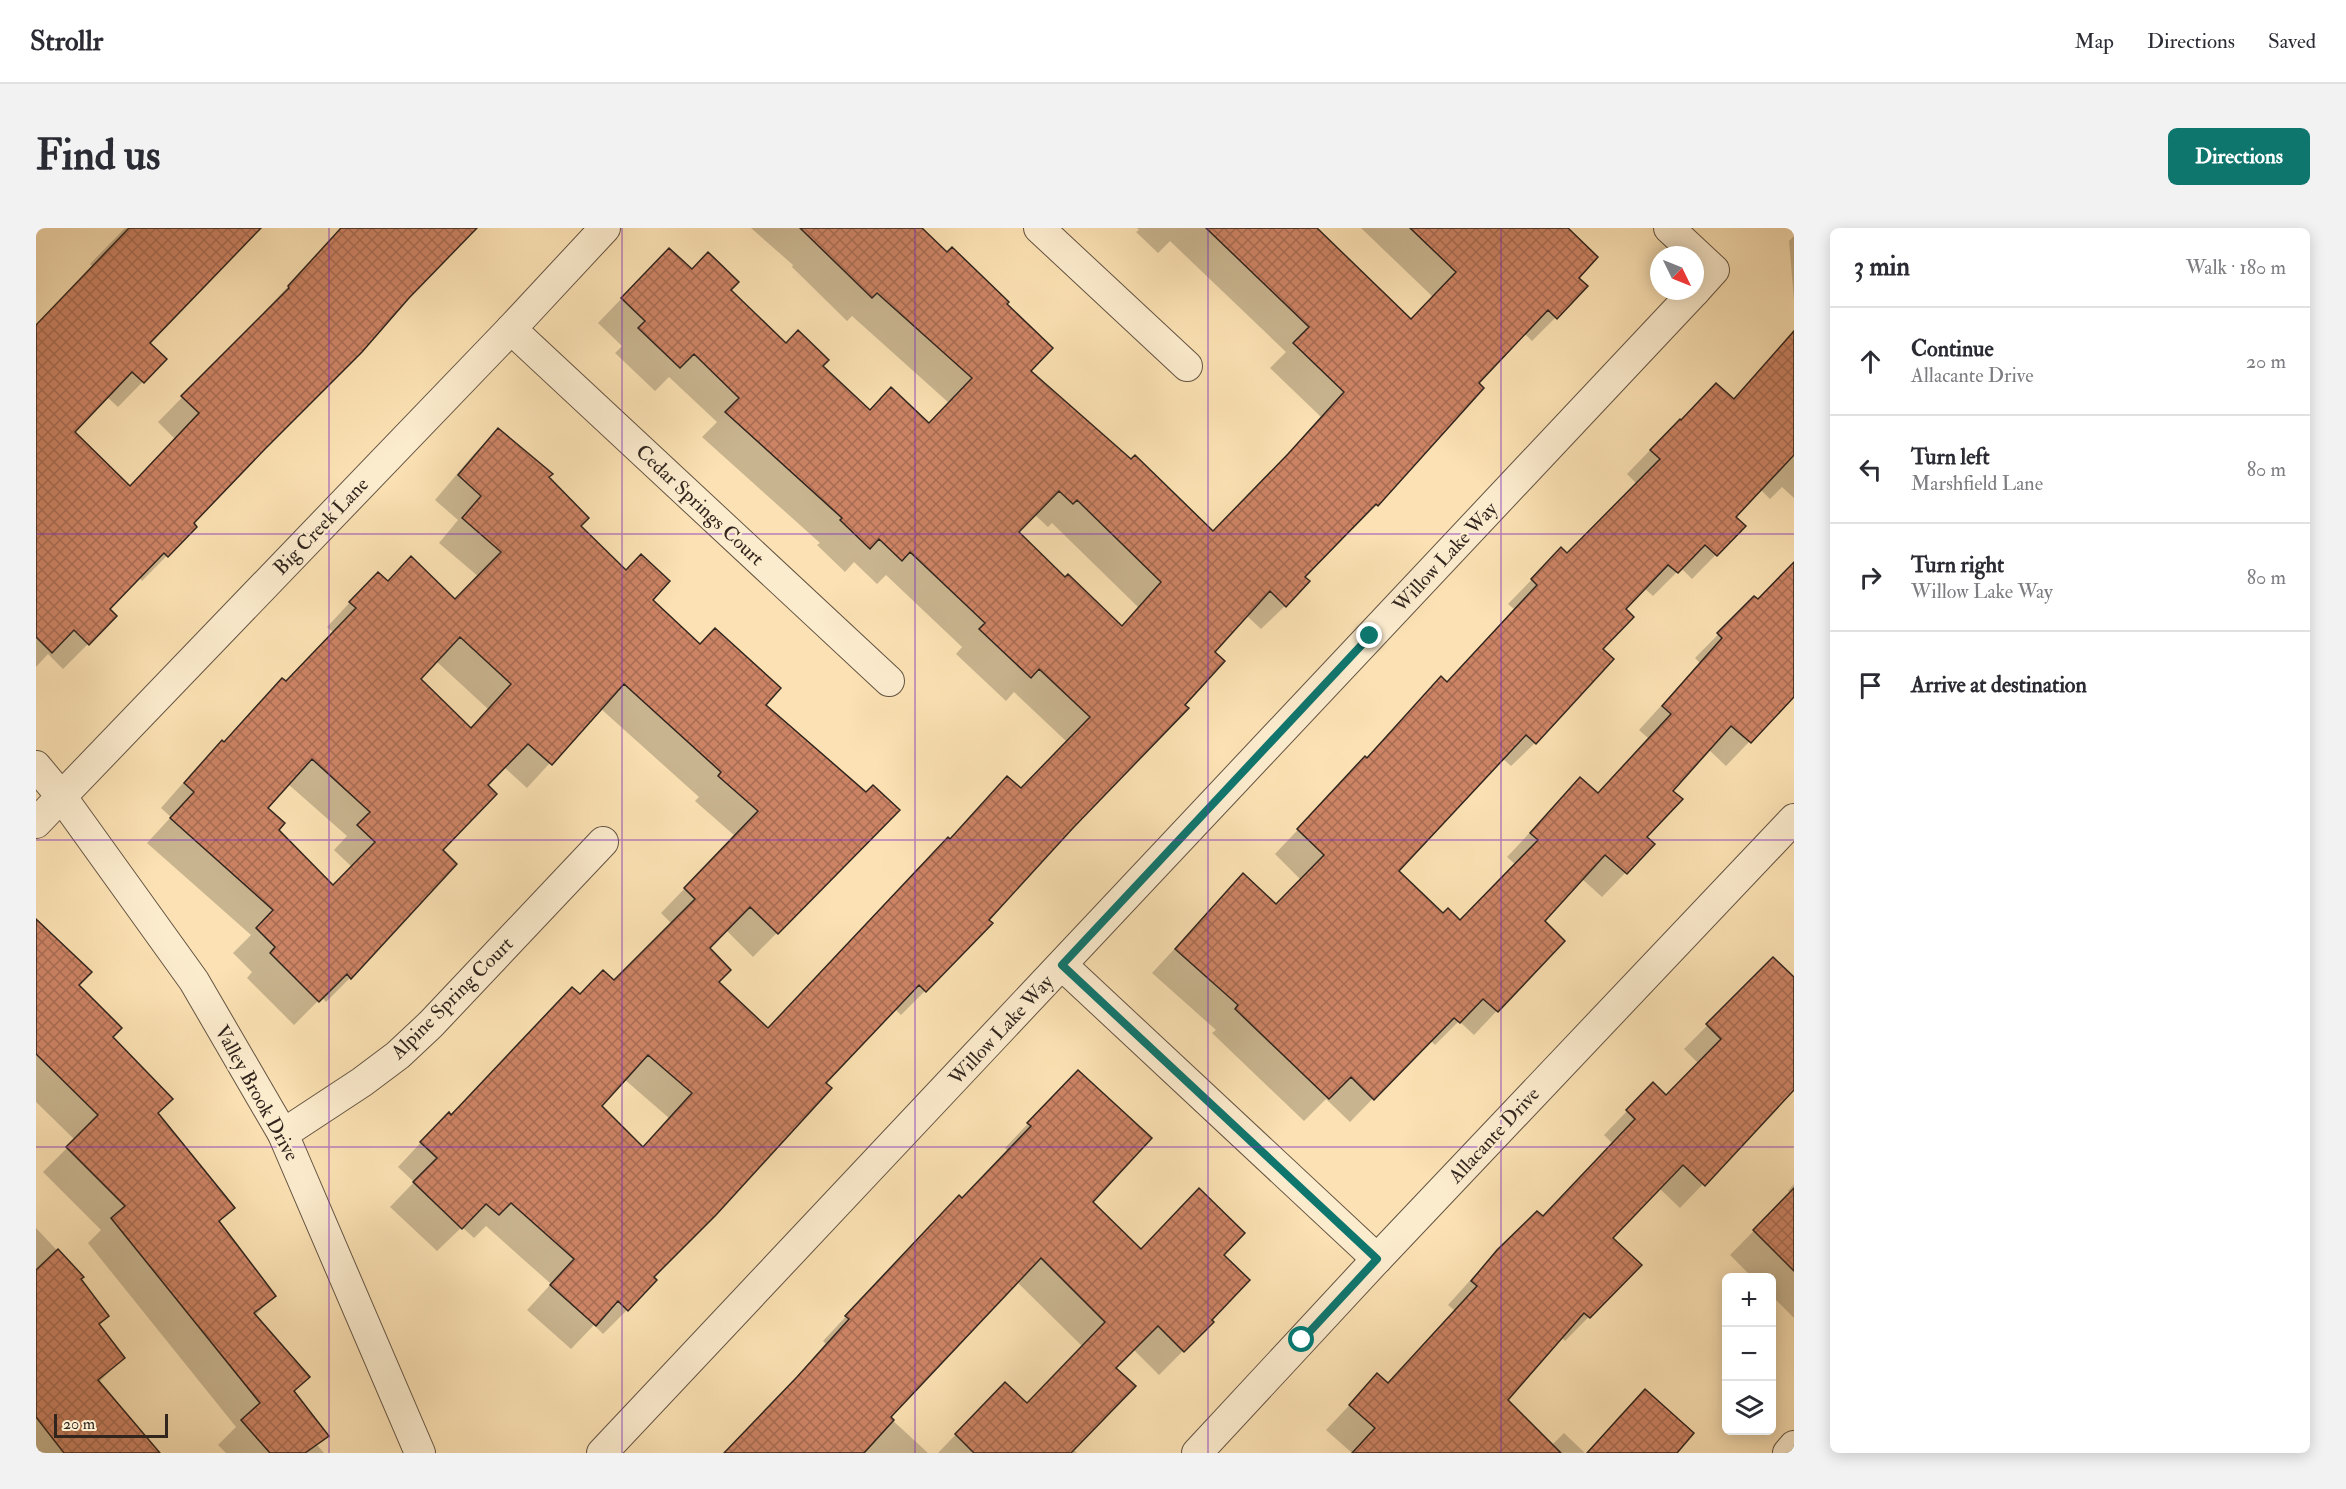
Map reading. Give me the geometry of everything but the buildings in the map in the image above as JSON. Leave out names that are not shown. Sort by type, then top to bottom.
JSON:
[{"type":"street","name":"Big Creek Lane","points":[[36,822],[512,329],[605,228]]},
{"type":"street","points":[[1039,228],[1186,366]]},
{"type":"street","points":[[1669,228],[1679,246]]},
{"type":"street","name":"Willow Lake Way","points":[[602,1453],[1686,300]]},
{"type":"street","name":"Cedar Springs Court","points":[[512,329],[889,681]]},
{"type":"street","name":"Valley Brook Drive","points":[[36,765],[61,796],[194,981],[283,1134],[420,1453]]},
{"type":"street","name":"Allacante Drive","points":[[1197,1453],[1377,1259],[1794,819]]},
{"type":"street","name":"Alpine Spring Court","points":[[283,1134],[362,1082],[398,1055],[431,1024],[603,842]]},
{"type":"street","points":[[1062,965],[1377,1259]]},
{"type":"street","points":[[1788,1453],[1794,1446]]},
{"type":"route","points":[[1302,1340],[1377,1259],[1062,965],[1370,636]]}]
